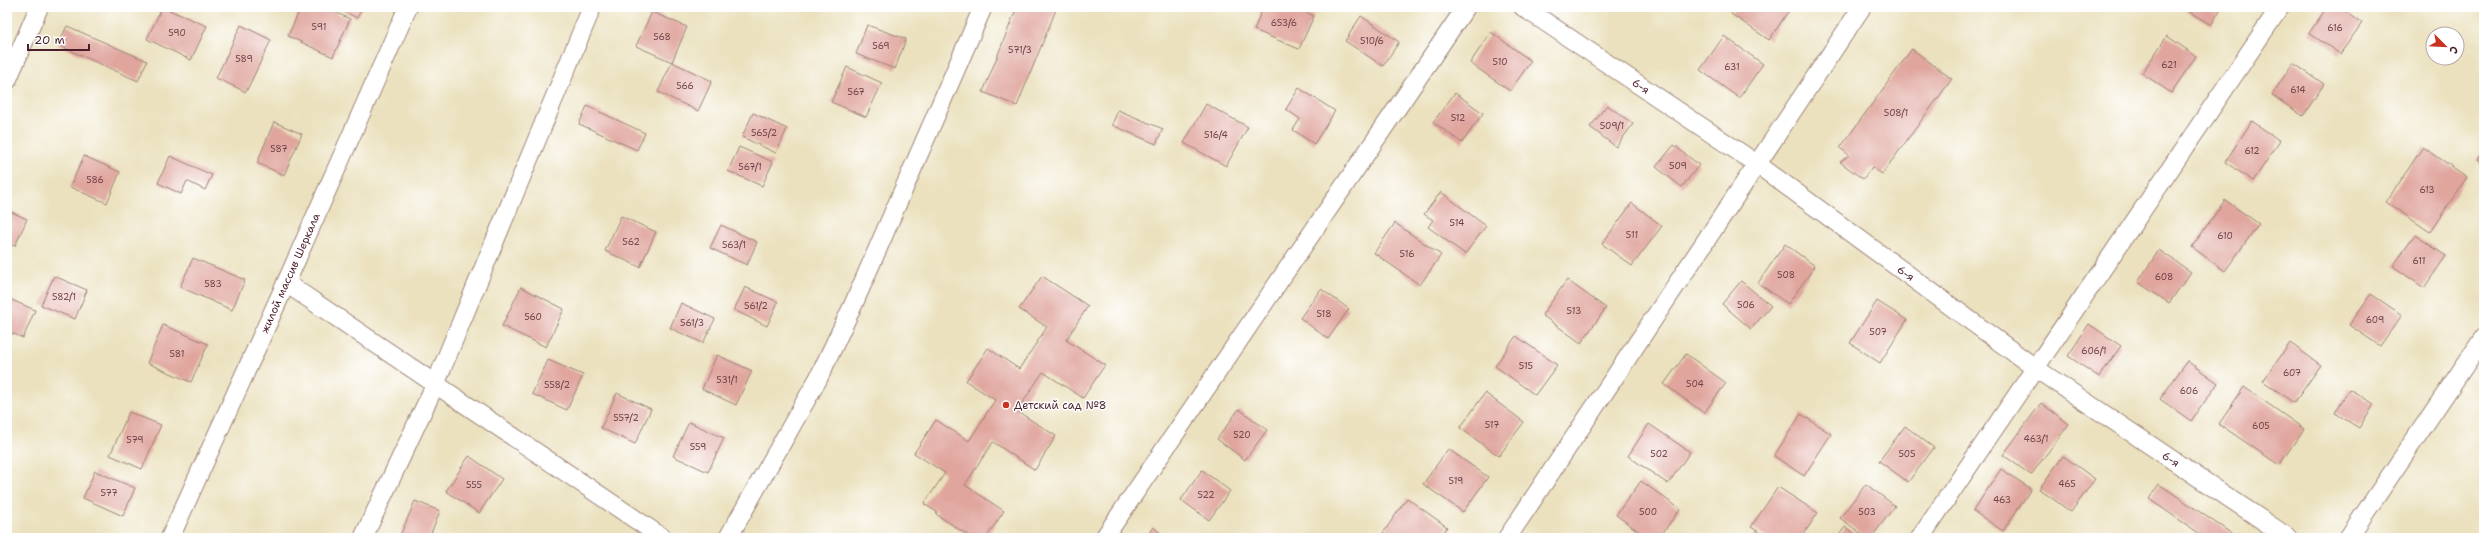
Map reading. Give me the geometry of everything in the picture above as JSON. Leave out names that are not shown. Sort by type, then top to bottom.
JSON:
[{"type":"street","points":[[7,81],[39,7]]},
{"type":"street","name":"жилой массив Шеркала","points":[[170,538],[286,283],[408,7]]},
{"type":"street","points":[[363,538],[435,385],[592,7]]},
{"type":"street","points":[[728,538],[818,379],[854,303],[983,7]]},
{"type":"street","points":[[1104,538],[1466,7]]},
{"type":"street","name":"6-я","points":[[1523,7],[1757,164],[2036,368],[2289,538]]},
{"type":"street","points":[[1507,538],[1862,7]]},
{"type":"street","points":[[1920,538],[2280,7]]},
{"type":"street","points":[[286,283],[663,538]]},
{"type":"street","points":[[2348,538],[2484,337]]},
{"type":"building","points":[[162,7],[207,26],[191,60],[147,39]]},
{"type":"building","points":[[301,7],[324,7],[350,19],[333,57],[288,36]]},
{"type":"building","points":[[335,7],[363,7],[357,18]]},
{"type":"building","points":[[1017,7],[1057,7],[1017,106],[983,92]]},
{"type":"building","points":[[1263,7],[1294,7],[1314,16],[1299,49],[1254,30]]},
{"type":"building","points":[[1394,7],[1404,7],[1402,11]]},
{"type":"building","points":[[1736,7],[1787,7],[1790,9],[1769,40],[1731,14]]},
{"type":"building","points":[[2181,7],[2222,7],[2211,25]]},
{"type":"building","points":[[2327,7],[2339,7],[2362,23],[2340,54],[2309,33]]},
{"type":"building","points":[[652,12],[687,27],[672,62],[636,46]]},
{"type":"building","points":[[1361,16],[1399,42],[1383,66],[1345,41]]},
{"type":"building","points":[[241,25],[271,40],[246,92],[216,78]]},
{"type":"building","points":[[867,25],[906,39],[895,69],[856,54]]},
{"type":"building","points":[[67,26],[147,61],[138,81],[58,45]]},
{"type":"building","points":[[1491,32],[1531,61],[1510,91],[1470,63]]},
{"type":"building","points":[[1724,36],[1763,64],[1739,98],[1700,70]]},
{"type":"building","points":[[2167,36],[2196,56],[2171,93],[2142,73]]},
{"type":"building","points":[[1912,49],[1952,79],[1882,174],[1872,167],[1863,179],[1840,162],[1849,155],[1840,148]]},
{"type":"building","points":[[672,62],[712,81],[698,111],[658,92]]},
{"type":"building","points":[[2293,63],[2324,84],[2303,116],[2272,95]]},
{"type":"building","points":[[847,67],[882,83],[866,117],[831,102]]},
{"type":"building","points":[[1299,88],[1335,111],[1314,144],[1293,130],[1300,119],[1286,109]]},
{"type":"building","points":[[1455,93],[1483,113],[1462,143],[1433,122]]},
{"type":"building","points":[[1206,104],[1248,127],[1226,166],[1184,143]]},
{"type":"building","points":[[1607,105],[1633,124],[1616,147],[1590,127]]},
{"type":"building","points":[[587,106],[645,133],[637,150],[579,124]]},
{"type":"building","points":[[1118,110],[1163,129],[1156,144],[1112,125]]},
{"type":"building","points":[[753,113],[787,129],[776,153],[742,137]]},
{"type":"building","points":[[2252,121],[2280,141],[2253,181],[2225,162]]},
{"type":"building","points":[[274,122],[302,134],[284,175],[257,163]]},
{"type":"building","points":[[1674,145],[1699,165],[1682,187],[1656,167]]},
{"type":"building","points":[[739,147],[773,162],[762,186],[728,171]]},
{"type":"building","points":[[2423,147],[2467,177],[2430,232],[2386,202]]},
{"type":"building","points":[[2484,150],[2484,165],[2477,160]]},
{"type":"building","points":[[84,156],[120,172],[107,203],[70,187]]},
{"type":"building","points":[[170,156],[212,175],[205,190],[187,181],[181,194],[158,183]]},
{"type":"building","points":[[1441,192],[1486,226],[1465,254],[1428,227],[1433,220],[1424,214]]},
{"type":"building","points":[[2225,200],[2259,224],[2225,271],[2192,247]]},
{"type":"building","points":[[1632,203],[1662,226],[1632,266],[1602,244]]},
{"type":"building","points":[[7,210],[27,219],[15,246],[7,243]]},
{"type":"building","points":[[621,216],[656,232],[640,267],[605,251]]},
{"type":"building","points":[[1395,223],[1441,255],[1420,285],[1374,253]]},
{"type":"building","points":[[721,225],[757,242],[747,265],[710,248]]},
{"type":"building","points":[[2415,235],[2446,256],[2424,288],[2393,266]]},
{"type":"building","points":[[1785,244],[1815,266],[1788,304],[1758,283]]},
{"type":"building","points":[[2159,250],[2191,272],[2169,303],[2138,282]]},
{"type":"building","points":[[193,258],[245,280],[232,310],[180,287]]},
{"type":"building","points":[[54,276],[87,290],[75,319],[41,305]]},
{"type":"building","name":"Детский сад №8","points":[[1042,276],[1088,306],[1066,340],[1105,365],[1083,398],[1043,372],[1017,411],[1056,436],[1035,470],[993,442],[965,485],[1004,511],[986,538],[972,538],[936,514],[937,512],[924,504],[945,473],[914,453],[936,420],[969,441],[995,400],[966,381],[988,348],[1019,369],[1047,327],[1019,309]]},
{"type":"building","points":[[1567,280],[1606,308],[1581,343],[1542,315]]},
{"type":"building","points":[[1741,281],[1771,306],[1751,329],[1722,304]]},
{"type":"building","points":[[521,287],[564,309],[546,347],[502,326]]},
{"type":"building","points":[[745,287],[778,302],[767,326],[734,310]]},
{"type":"building","points":[[1321,289],[1349,309],[1328,339],[1300,318]]},
{"type":"building","points":[[2371,294],[2402,315],[2380,346],[2349,325]]},
{"type":"building","points":[[7,298],[35,310],[23,338],[7,331]]},
{"type":"building","points":[[1877,301],[1907,320],[1880,363],[1850,343]]},
{"type":"building","points":[[681,303],[715,319],[703,343],[670,328]]},
{"type":"building","points":[[2089,324],[2121,346],[2099,377],[2068,356]]},
{"type":"building","points":[[163,325],[208,344],[191,382],[147,363]]},
{"type":"building","points":[[1516,336],[1557,365],[1535,395],[1495,366]]},
{"type":"building","points":[[2290,343],[2321,365],[2294,403],[2263,381]]},
{"type":"building","points":[[1686,354],[1726,383],[1704,413],[1664,384]]},
{"type":"building","points":[[717,355],[752,371],[736,405],[702,389]]},
{"type":"building","points":[[548,360],[583,375],[567,410],[532,394]]},
{"type":"building","points":[[2187,361],[2218,383],[2191,421],[2160,399]]},
{"type":"building","points":[[2244,387],[2304,429],[2279,465],[2219,424]]},
{"type":"building","points":[[2349,389],[2374,404],[2359,428],[2335,413]]},
{"type":"building","points":[[617,393],[651,409],[635,444],[601,428]]},
{"type":"building","points":[[1485,393],[1524,422],[1499,456],[1460,428]]},
{"type":"building","points":[[2041,403],[2069,424],[2031,475],[2003,455]]},
{"type":"building","points":[[1239,409],[1267,430],[1245,460],[1217,439]]},
{"type":"building","points":[[129,412],[161,425],[142,469],[110,455]]},
{"type":"building","points":[[1801,414],[1831,434],[1804,476],[1774,456]]},
{"type":"building","points":[[689,422],[724,438],[708,472],[673,456]]},
{"type":"building","points":[[1649,424],[1690,452],[1668,484],[1628,456]]},
{"type":"building","points":[[1905,426],[1934,448],[1908,482],[1879,461]]},
{"type":"building","points":[[1448,449],[1488,477],[1463,512],[1423,484]]},
{"type":"building","points":[[469,456],[502,479],[479,513],[446,491]]},
{"type":"building","points":[[2063,456],[2095,479],[2071,512],[2039,489]]},
{"type":"building","points":[[2001,469],[2031,489],[2003,531],[1973,511]]},
{"type":"building","points":[[1202,470],[1230,491],[1209,520],[1181,500]]},
{"type":"building","points":[[95,471],[135,488],[123,516],[83,498]]},
{"type":"building","points":[[1641,481],[1680,509],[1659,538],[1648,538],[1616,515]]},
{"type":"building","points":[[1866,484],[1895,506],[1871,538],[1867,538],[1840,518]]},
{"type":"building","points":[[2159,484],[2238,538],[2206,538],[2149,499]]},
{"type":"building","points":[[1778,487],[1818,513],[1801,538],[1769,538],[1751,527]]},
{"type":"building","points":[[1407,498],[1447,527],[1439,538],[1389,538],[1383,533]]},
{"type":"building","points":[[415,501],[440,511],[429,538],[399,538]]},
{"type":"building","points":[[1153,527],[1167,538],[1146,538]]},
{"type":"building","points":[[1845,527],[1861,538],[1837,538]]},
{"type":"place","name":"Детский сад №8","points":[[1006,405]]}]
